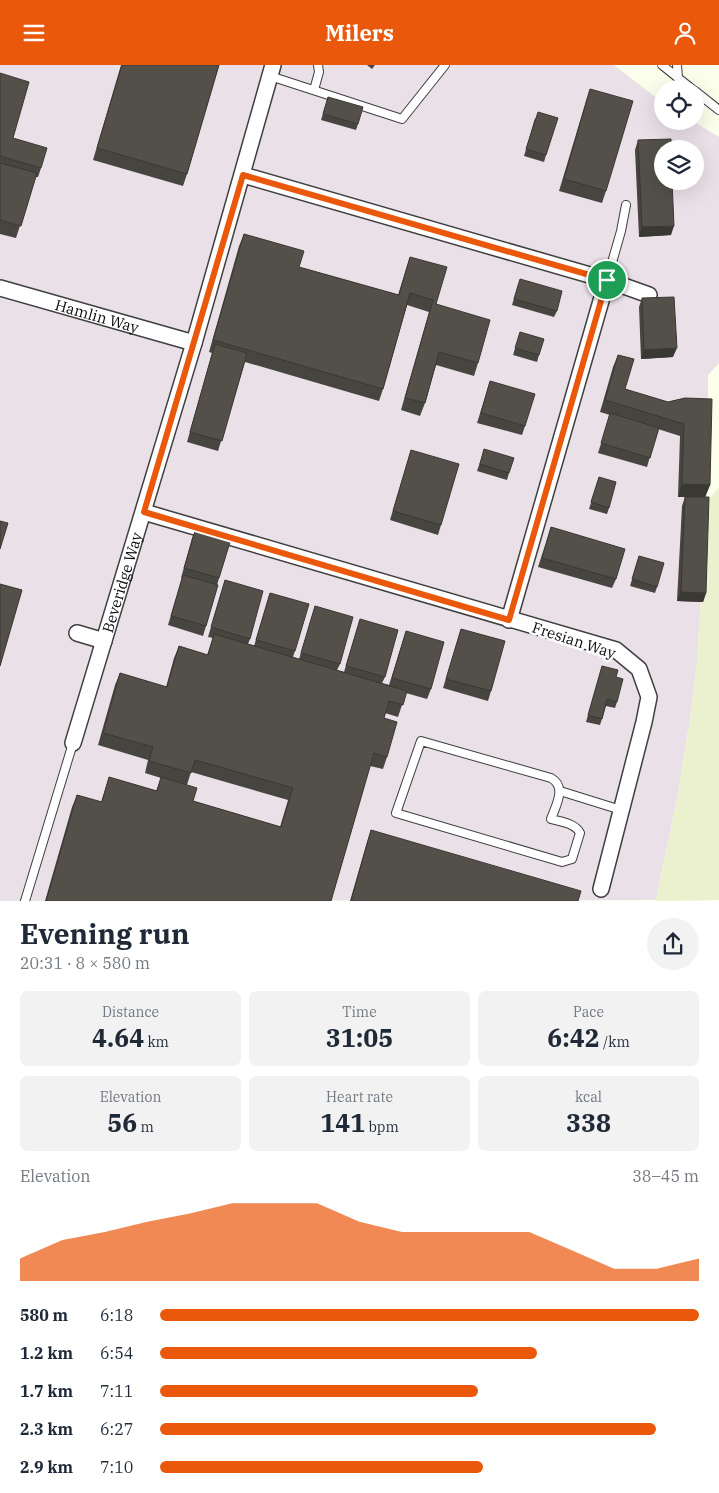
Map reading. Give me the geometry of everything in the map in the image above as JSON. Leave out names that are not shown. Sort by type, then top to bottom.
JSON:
[{"type":"street","name":"Beveridge Way","points":[[73,743],[144,512],[272,71]]},
{"type":"street","points":[[243,175],[607,280],[648,295]]},
{"type":"street","points":[[509,620],[607,280]]},
{"type":"street","name":"Hamlin Way","points":[[0,288],[194,343]]},
{"type":"street","name":"Fresian Way","points":[[144,512],[616,650],[639,669],[649,697],[600,893]]},
{"type":"street","name":"Beveridge Way","points":[[77,633],[104,641]]},
{"type":"lane","points":[[314,90],[319,72],[318,65]]},
{"type":"lane","points":[[272,71],[314,90],[402,119],[445,65]]},
{"type":"lane","points":[[662,65],[681,80]]},
{"type":"lane","points":[[678,65],[678,78]]},
{"type":"lane","points":[[704,98],[719,110]]},
{"type":"lane","points":[[607,280],[621,231],[626,205]]},
{"type":"lane","points":[[421,741],[551,778],[556,781],[560,791],[551,819],[573,825],[578,828],[580,833],[572,859],[562,862],[396,813],[421,741]]},
{"type":"lane","points":[[25,901],[73,743]]},
{"type":"lane","points":[[560,791],[621,810]]},
{"type":"shaded area","points":[[0,65],[614,65],[654,96],[654,130],[704,130],[704,128],[719,137],[719,363],[708,375],[707,502],[697,662],[678,794],[656,900],[0,901]]},
{"type":"green space","points":[[719,487],[719,900],[656,901],[678,794],[690,719],[697,662],[707,502]]},
{"type":"building","points":[[122,65],[219,65],[187,174],[97,148]]},
{"type":"building","points":[[0,73],[29,82],[13,138],[47,148],[41,168],[0,156]]},
{"type":"building","points":[[590,89],[633,101],[606,191],[564,179]]},
{"type":"building","points":[[328,97],[363,107],[358,124],[323,114]]},
{"type":"building","points":[[538,112],[558,118],[546,155],[526,149]]},
{"type":"building","points":[[671,139],[654,140],[654,190],[672,190],[674,226],[642,227],[638,140]]},
{"type":"building","points":[[0,163],[37,173],[21,226],[0,220]]},
{"type":"building","points":[[244,234],[304,251],[299,267],[399,295],[410,257],[447,267],[436,304],[490,320],[478,363],[439,352],[425,403],[405,398],[433,300],[410,293],[383,389],[213,340]]},
{"type":"building","points":[[520,279],[562,291],[557,311],[514,299]]},
{"type":"building","points":[[674,297],[677,348],[644,350],[642,298]]},
{"type":"building","points":[[520,332],[544,339],[539,355],[515,348]]},
{"type":"building","points":[[215,344],[247,353],[222,441],[190,432]]},
{"type":"building","points":[[618,355],[634,359],[625,389],[668,402],[685,398],[712,399],[710,485],[682,484],[684,424],[605,400]]},
{"type":"building","points":[[490,381],[535,394],[525,426],[481,413]]},
{"type":"building","points":[[610,413],[659,428],[650,458],[601,443]]},
{"type":"building","points":[[484,449],[514,458],[509,473],[480,464]]},
{"type":"building","points":[[411,450],[459,464],[441,525],[393,511]]},
{"type":"building","points":[[599,477],[616,482],[609,508],[591,502]]},
{"type":"building","points":[[685,497],[709,497],[706,593],[681,592]]},
{"type":"building","points":[[0,521],[8,523],[0,549]]},
{"type":"building","points":[[551,527],[625,549],[616,579],[542,558]]},
{"type":"building","points":[[196,528],[231,539],[219,578],[184,568]]},
{"type":"building","points":[[639,556],[664,563],[657,587],[632,579]]},
{"type":"building","points":[[183,575],[218,585],[206,626],[171,616]]},
{"type":"building","points":[[225,580],[263,591],[250,639],[211,627]]},
{"type":"building","points":[[0,584],[22,590],[0,666]]},
{"type":"building","points":[[270,593],[309,604],[295,651],[256,640]]},
{"type":"building","points":[[315,606],[353,617],[340,664],[301,653]]},
{"type":"building","points":[[360,619],[398,630],[385,677],[346,666]]},
{"type":"building","points":[[461,629],[505,641],[491,691],[446,679]]},
{"type":"building","points":[[406,631],[444,642],[431,689],[392,678]]},
{"type":"building","points":[[214,634],[407,691],[403,705],[389,701],[384,718],[397,722],[387,757],[374,753],[331,901],[46,901],[77,795],[102,802],[109,777],[157,791],[161,777],[197,788],[193,801],[281,827],[293,788],[195,760],[191,773],[149,761],[153,747],[103,733],[120,673],[167,687],[179,646],[208,655]]},
{"type":"building","points":[[602,666],[618,670],[616,677],[623,679],[617,702],[607,699],[602,719],[588,715]]},
{"type":"building","points":[[371,830],[581,891],[578,901],[351,901]]},
{"type":"route","points":[[243,175],[607,280],[509,620],[144,512],[243,175]]}]
